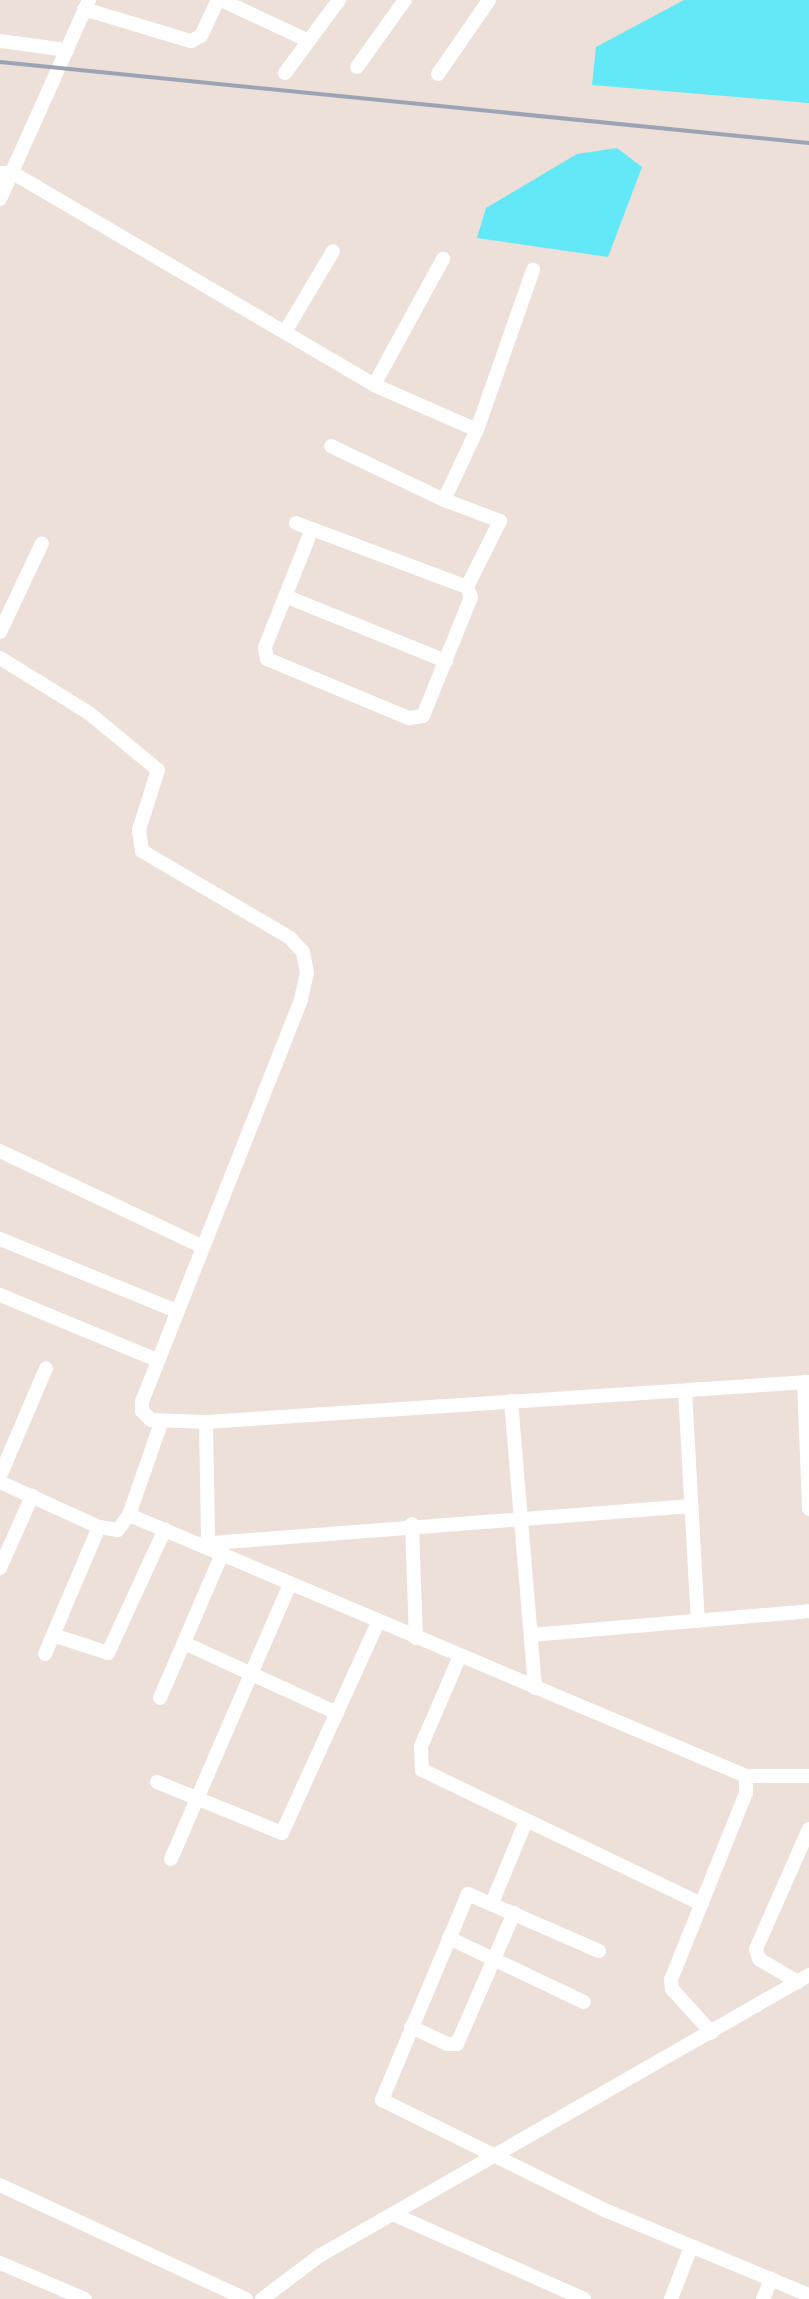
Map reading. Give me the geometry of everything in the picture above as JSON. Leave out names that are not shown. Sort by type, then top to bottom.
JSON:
[{"type":"street","points":[[0,199],[6,173],[21,154],[86,5],[191,41],[201,36],[219,0],[309,41]]},
{"type":"street","points":[[285,73],[339,0]]},
{"type":"street","points":[[357,67],[405,0]]},
{"type":"street","points":[[438,74],[489,0]]},
{"type":"street","points":[[0,41],[67,50]]},
{"type":"street","points":[[6,173],[374,385],[477,430]]},
{"type":"street","points":[[285,332],[333,251]]},
{"type":"street","points":[[374,385],[443,259]]},
{"type":"street","points":[[444,500],[477,430],[533,270]]},
{"type":"street","points":[[331,446],[444,500],[500,521],[467,587]]},
{"type":"street","points":[[296,523],[467,587],[471,597],[420,719],[382,707],[267,659],[265,647],[312,529]]},
{"type":"street","points":[[0,632],[42,543]]},
{"type":"street","points":[[285,596],[446,661]]},
{"type":"street","points":[[0,658],[89,713],[158,770],[139,830],[142,851],[290,938],[303,952],[307,973],[301,1000],[157,1360],[142,1411],[161,1423],[206,1422],[806,1382],[809,1509]]},
{"type":"street","points":[[0,1151],[201,1246]]},
{"type":"street","points":[[0,1239],[176,1311]]},
{"type":"street","points":[[0,1295],[157,1360]]},
{"type":"street","points":[[46,1368],[0,1479],[32,1496],[99,1527],[118,1530],[129,1515],[161,1423]]},
{"type":"street","points":[[685,1391],[698,1621]]},
{"type":"street","points":[[511,1401],[535,1688]]},
{"type":"street","points":[[204,1543],[206,1422]]},
{"type":"street","points":[[0,1568],[32,1496]]},
{"type":"street","points":[[204,1543],[412,1524],[522,1520],[692,1506]]},
{"type":"street","points":[[129,1515],[204,1543],[222,1554],[378,1622],[746,1776],[809,1776]]},
{"type":"street","points":[[412,1524],[416,1638]]},
{"type":"street","points":[[45,1654],[99,1527]]},
{"type":"street","points":[[53,1635],[108,1653],[165,1529]]},
{"type":"street","points":[[160,1698],[222,1554]]},
{"type":"street","points":[[171,1859],[253,1676],[290,1584]]},
{"type":"street","points":[[531,1635],[809,1611]]},
{"type":"street","points":[[157,1782],[282,1833],[378,1622]]},
{"type":"street","points":[[184,1643],[337,1713]]},
{"type":"street","points":[[460,1656],[418,1759],[432,1777],[702,1904]]},
{"type":"street","points":[[712,2033],[672,1989],[671,1980],[746,1793],[746,1776]]},
{"type":"street","points":[[492,1903],[526,1821]]},
{"type":"street","points":[[803,1978],[759,1959],[756,1949],[809,1829]]},
{"type":"street","points":[[599,1951],[468,1894],[382,2100],[492,2156],[691,2247],[809,2295]]},
{"type":"street","points":[[411,2027],[447,2044],[457,2044],[514,1913]]},
{"type":"street","points":[[449,1938],[584,2002]]},
{"type":"street","points":[[262,2299],[319,2256],[803,1978]]},
{"type":"street","points":[[0,2185],[246,2299]]},
{"type":"street","points":[[393,2214],[584,2299]]},
{"type":"street","points":[[671,2299],[691,2247]]},
{"type":"street","points":[[0,2263],[85,2299]]},
{"type":"street","points":[[763,2299],[771,2279]]},
{"type":"water","points":[[684,0],[809,0],[809,103],[592,85],[596,47]]},
{"type":"water","points":[[617,148],[642,167],[608,257],[477,238],[486,208],[577,154]]},
{"type":"railway","points":[[0,62],[809,143]]}]
